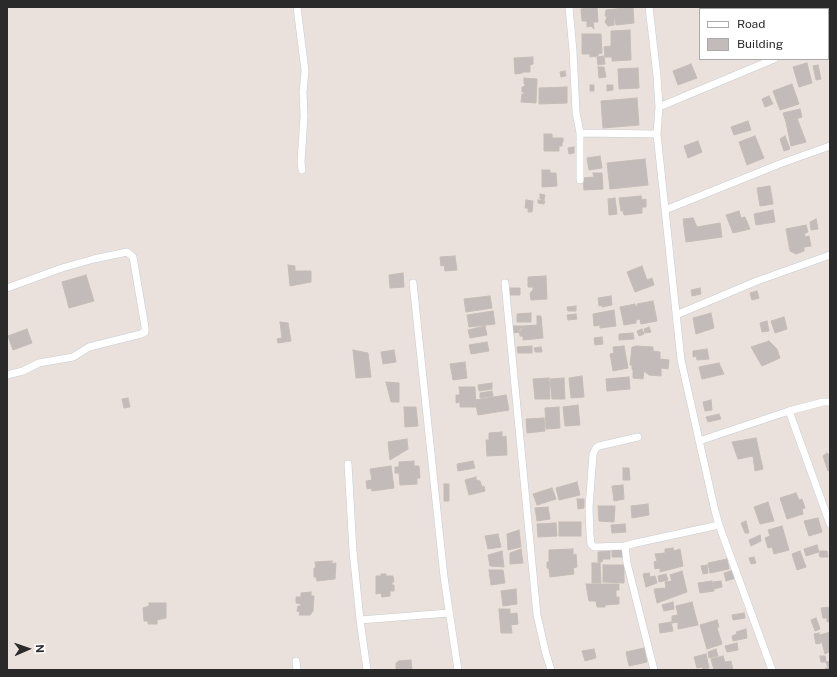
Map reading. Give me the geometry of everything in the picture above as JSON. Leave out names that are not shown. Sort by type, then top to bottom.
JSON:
[{"type":"street","points":[[297,7],[305,71],[301,162],[302,170]]},
{"type":"street","points":[[569,7],[576,112],[580,133],[580,180]]},
{"type":"street","points":[[649,7],[659,107],[657,134],[681,360],[719,525],[772,670]]},
{"type":"street","points":[[659,107],[772,60]]},
{"type":"street","points":[[580,133],[657,134]]},
{"type":"street","points":[[665,210],[782,163],[830,146]]},
{"type":"street","points":[[7,288],[62,268],[127,252],[133,257],[145,327],[144,332],[141,334],[89,347],[73,357],[39,363],[22,371],[7,375]]},
{"type":"street","points":[[676,315],[757,281],[830,255]]},
{"type":"street","points":[[413,283],[444,577],[458,670]]},
{"type":"street","points":[[505,283],[538,615],[551,670]]},
{"type":"street","points":[[699,441],[790,411],[823,402],[830,402]]},
{"type":"street","points":[[790,411],[830,524]]},
{"type":"street","points":[[638,437],[599,446],[593,454],[589,508],[591,544],[594,547],[626,546],[719,525]]},
{"type":"street","points":[[348,464],[353,551],[367,670]]},
{"type":"street","points":[[626,546],[627,563],[654,670]]},
{"type":"street","points":[[360,620],[449,613]]},
{"type":"street","points":[[296,661],[297,670]]},
{"type":"building","points":[[597,7],[598,22],[593,22],[594,29],[591,26],[587,27],[587,21],[582,21],[581,9]]},
{"type":"building","points":[[633,7],[634,23],[616,25],[614,19],[614,25],[608,26],[605,22],[607,17],[605,16],[606,10]]},
{"type":"building","points":[[630,30],[631,60],[612,61],[612,57],[605,57],[604,47],[611,46],[611,31]]},
{"type":"building","points":[[582,34],[601,34],[602,53],[598,54],[598,56],[590,57],[590,54],[582,54]]},
{"type":"building","points":[[604,56],[605,64],[598,65],[597,57]]},
{"type":"building","points":[[533,57],[533,64],[530,65],[530,72],[515,74],[514,58]]},
{"type":"building","points":[[807,63],[812,83],[799,87],[793,67]]},
{"type":"building","points":[[691,64],[697,78],[678,85],[673,71]]},
{"type":"building","points":[[818,65],[821,79],[816,80],[813,66]]},
{"type":"building","points":[[598,67],[604,67],[606,77],[599,78]]},
{"type":"building","points":[[638,68],[639,88],[619,89],[618,69]]},
{"type":"building","points":[[565,71],[566,76],[561,77],[560,72]]},
{"type":"building","points":[[524,78],[537,79],[536,103],[521,102],[522,94],[524,94],[524,92],[522,92],[522,87],[525,86]]},
{"type":"building","points":[[792,84],[799,104],[780,110],[773,91]]},
{"type":"building","points":[[590,85],[594,85],[594,91],[590,91]]},
{"type":"building","points":[[607,85],[613,85],[613,90],[607,91]]},
{"type":"building","points":[[567,87],[567,103],[539,104],[539,88]]},
{"type":"building","points":[[769,96],[773,104],[765,107],[762,99]]},
{"type":"building","points":[[637,98],[639,125],[603,128],[601,101]]},
{"type":"building","points":[[800,109],[802,117],[786,122],[783,113]]},
{"type":"building","points":[[797,118],[806,142],[791,146],[786,122]]},
{"type":"building","points":[[748,121],[751,130],[734,135],[731,127]]},
{"type":"building","points":[[544,134],[552,134],[552,138],[563,138],[562,146],[559,146],[559,151],[544,151]]},
{"type":"building","points":[[755,136],[764,158],[747,165],[739,142]]},
{"type":"building","points":[[785,136],[790,149],[784,151],[780,139]]},
{"type":"building","points":[[698,141],[702,152],[688,158],[684,146]]},
{"type":"building","points":[[574,147],[574,153],[569,154],[568,148]]},
{"type":"building","points":[[600,156],[602,168],[589,170],[587,158]]},
{"type":"building","points":[[645,159],[648,185],[610,189],[607,163]]},
{"type":"building","points":[[542,170],[550,170],[550,173],[556,173],[557,186],[542,187]]},
{"type":"building","points":[[593,173],[602,173],[603,189],[584,190],[583,178],[594,177]]},
{"type":"building","points":[[770,186],[773,204],[760,206],[757,188]]},
{"type":"building","points":[[540,194],[545,195],[544,200],[540,199]]},
{"type":"building","points":[[641,196],[642,200],[646,199],[646,207],[642,207],[642,213],[624,215],[623,211],[621,211],[619,198]]},
{"type":"building","points":[[615,198],[617,214],[609,215],[608,199]]},
{"type":"building","points":[[526,200],[533,201],[532,212],[528,212],[528,208],[525,208]]},
{"type":"building","points":[[538,200],[545,201],[544,204],[538,203]]},
{"type":"building","points":[[773,210],[775,222],[756,225],[754,214]]},
{"type":"building","points":[[739,211],[741,218],[745,217],[750,229],[733,233],[726,215]]},
{"type":"building","points":[[693,218],[697,227],[720,223],[722,237],[686,242],[683,219]]},
{"type":"building","points":[[816,219],[818,229],[811,230],[810,222]]},
{"type":"building","points":[[806,225],[808,232],[804,234],[806,237],[809,236],[811,246],[804,247],[804,251],[796,254],[790,251],[786,229]]},
{"type":"building","points":[[455,256],[457,270],[445,271],[444,265],[441,266],[440,257]]},
{"type":"building","points":[[288,265],[295,266],[295,271],[311,271],[311,282],[290,286]]},
{"type":"building","points":[[642,266],[647,280],[652,278],[654,285],[635,292],[627,272]]},
{"type":"building","points":[[403,273],[404,287],[390,288],[389,275]]},
{"type":"building","points":[[86,275],[94,301],[69,308],[62,282]]},
{"type":"building","points":[[546,276],[547,299],[531,300],[530,293],[533,290],[533,287],[528,287],[528,277]]},
{"type":"building","points":[[510,288],[520,288],[520,295],[510,295]]},
{"type":"building","points":[[700,288],[701,294],[692,296],[691,290]]},
{"type":"building","points":[[757,291],[759,298],[752,300],[750,293]]},
{"type":"building","points":[[490,296],[492,308],[466,312],[464,299]]},
{"type":"building","points":[[611,296],[612,305],[602,307],[602,305],[599,306],[598,298]]},
{"type":"building","points":[[653,301],[657,321],[641,324],[640,319],[636,320],[636,323],[624,325],[620,307],[635,304],[635,306],[638,306],[637,304]]},
{"type":"building","points":[[576,306],[576,311],[568,311],[567,307]]},
{"type":"building","points":[[614,310],[616,326],[600,328],[600,325],[594,326],[593,314]]},
{"type":"building","points":[[493,311],[495,324],[469,327],[467,315]]},
{"type":"building","points":[[531,313],[531,322],[517,322],[517,314]]},
{"type":"building","points":[[711,313],[714,328],[696,334],[693,318]]},
{"type":"building","points":[[576,314],[577,319],[568,320],[567,315]]},
{"type":"building","points":[[537,316],[541,316],[543,338],[523,340],[523,336],[520,336],[519,329],[523,329],[523,326],[537,325]]},
{"type":"building","points":[[784,317],[787,329],[775,333],[771,321]]},
{"type":"building","points":[[767,321],[769,331],[762,332],[760,323]]},
{"type":"building","points":[[280,322],[288,323],[291,341],[278,343],[277,339],[282,338]]},
{"type":"building","points":[[485,326],[487,335],[470,338],[468,330]]},
{"type":"building","points":[[513,326],[523,326],[520,332],[513,333]]},
{"type":"building","points":[[649,327],[651,332],[645,333],[644,329]]},
{"type":"building","points":[[27,329],[32,343],[13,350],[8,336]]},
{"type":"building","points":[[642,329],[644,334],[639,336],[637,331]]},
{"type":"building","points":[[633,333],[634,339],[619,340],[619,334]]},
{"type":"building","points":[[602,337],[603,344],[595,345],[594,338]]},
{"type":"building","points":[[769,341],[777,349],[780,358],[762,366],[751,347]]},
{"type":"building","points":[[487,342],[489,351],[471,354],[469,345]]},
{"type":"building","points":[[532,346],[532,353],[518,353],[517,347]]},
{"type":"building","points":[[624,346],[628,368],[613,371],[610,354],[614,353],[613,347]]},
{"type":"building","points":[[541,347],[542,352],[535,352],[534,348]]},
{"type":"building","points":[[632,347],[653,347],[653,351],[660,352],[660,359],[669,360],[668,369],[661,368],[661,376],[649,375],[644,371],[643,379],[633,378],[632,365],[630,365]]},
{"type":"building","points":[[707,349],[709,359],[697,360],[696,356],[693,357],[693,351]]},
{"type":"building","points":[[353,350],[368,353],[371,377],[356,378]]},
{"type":"building","points":[[394,350],[396,362],[383,364],[381,352]]},
{"type":"building","points":[[465,362],[467,378],[453,380],[450,364]]},
{"type":"building","points":[[719,363],[724,374],[702,379],[699,367]]},
{"type":"building","points":[[582,376],[584,397],[571,398],[569,378]]},
{"type":"building","points":[[629,377],[630,389],[607,391],[606,379]]},
{"type":"building","points":[[549,378],[550,399],[535,399],[533,379]]},
{"type":"building","points":[[564,378],[565,399],[552,399],[550,379]]},
{"type":"building","points":[[386,382],[399,383],[399,402],[391,402]]},
{"type":"building","points":[[492,383],[492,389],[479,391],[478,385]]},
{"type":"building","points":[[459,387],[475,387],[476,407],[460,407],[460,402],[456,403],[456,395],[460,395]]},
{"type":"building","points":[[492,391],[493,396],[480,398],[480,393]]},
{"type":"building","points":[[506,395],[509,410],[478,415],[475,400]]},
{"type":"building","points":[[128,398],[130,407],[124,408],[122,399]]},
{"type":"building","points":[[711,400],[712,410],[705,411],[703,402]]},
{"type":"building","points":[[578,405],[580,425],[565,426],[563,407]]},
{"type":"building","points":[[404,407],[416,407],[418,426],[405,427]]},
{"type":"building","points":[[559,407],[560,428],[546,429],[545,408]]},
{"type":"building","points":[[719,414],[721,419],[708,422],[706,417]]},
{"type":"building","points":[[544,418],[545,431],[527,433],[526,419]]},
{"type":"building","points":[[502,432],[502,437],[506,436],[507,455],[487,456],[486,440],[489,440],[489,433]]},
{"type":"building","points":[[756,438],[763,469],[755,471],[753,456],[738,459],[732,442]]},
{"type":"building","points":[[407,439],[408,449],[390,460],[388,442]]},
{"type":"building","points":[[827,453],[830,456],[830,470],[828,471],[823,456]]},
{"type":"building","points":[[414,461],[414,466],[419,466],[420,478],[417,478],[417,484],[400,485],[399,473],[395,473],[395,467],[399,467],[399,462]]},
{"type":"building","points":[[473,461],[475,468],[458,471],[457,464]]},
{"type":"building","points":[[391,466],[394,488],[372,491],[371,488],[367,489],[366,481],[372,480],[370,469]]},
{"type":"building","points":[[623,468],[629,468],[630,480],[623,480]]},
{"type":"building","points":[[476,477],[476,480],[480,481],[482,487],[484,486],[485,491],[469,495],[465,480]]},
{"type":"building","points":[[577,482],[580,495],[559,500],[556,488]]},
{"type":"building","points":[[444,484],[449,484],[449,501],[444,501]]},
{"type":"building","points":[[623,485],[624,499],[614,501],[612,486]]},
{"type":"building","points":[[552,488],[556,499],[537,505],[533,494]]},
{"type":"building","points":[[796,493],[799,500],[802,499],[805,508],[802,509],[803,514],[787,519],[780,498]]},
{"type":"building","points":[[577,499],[584,499],[584,508],[578,509]]},
{"type":"building","points":[[768,502],[774,521],[760,524],[754,507]]},
{"type":"building","points":[[648,504],[649,515],[632,518],[631,506]]},
{"type":"building","points":[[598,506],[615,506],[614,522],[599,521]]},
{"type":"building","points":[[548,507],[550,519],[537,521],[535,508]]},
{"type":"building","points":[[818,518],[822,532],[809,536],[804,521]]},
{"type":"building","points":[[746,521],[749,533],[745,533],[741,523]]},
{"type":"building","points":[[559,522],[581,522],[581,536],[559,536]]},
{"type":"building","points":[[556,523],[557,536],[538,537],[537,524]]},
{"type":"building","points":[[625,524],[626,532],[612,533],[611,525]]},
{"type":"building","points":[[782,526],[789,550],[774,554],[772,547],[768,548],[765,538],[770,536],[768,530]]},
{"type":"building","points":[[519,530],[521,547],[508,550],[507,534]]},
{"type":"building","points":[[498,534],[501,547],[488,549],[485,536]]},
{"type":"building","points":[[760,535],[761,541],[751,546],[749,540]]},
{"type":"building","points":[[817,545],[819,552],[806,556],[804,549]]},
{"type":"building","points":[[673,548],[674,551],[680,549],[683,566],[660,572],[660,568],[655,569],[654,562],[657,561],[655,554],[665,553],[665,549]]},
{"type":"building","points":[[521,549],[523,563],[510,564],[510,553]]},
{"type":"building","points":[[573,549],[573,555],[576,554],[577,567],[573,568],[574,574],[550,577],[549,569],[547,568],[547,562],[549,562],[549,550]]},
{"type":"building","points":[[624,549],[624,557],[612,557],[612,550]]},
{"type":"building","points":[[502,551],[504,567],[490,566],[488,555]]},
{"type":"building","points":[[610,551],[610,559],[603,559],[602,562],[598,562],[598,552]]},
{"type":"building","points":[[800,551],[806,567],[797,570],[792,554]]},
{"type":"building","points":[[820,551],[827,551],[828,557],[820,557]]},
{"type":"building","points":[[754,557],[756,563],[751,564],[749,558]]},
{"type":"building","points":[[727,559],[729,569],[710,573],[708,563]]},
{"type":"building","points":[[332,561],[332,564],[336,563],[335,579],[317,581],[316,577],[314,577],[314,568],[316,568],[315,562]]},
{"type":"building","points":[[592,563],[600,563],[601,583],[592,583]]},
{"type":"building","points":[[603,565],[624,565],[624,583],[603,582]]},
{"type":"building","points":[[707,565],[708,573],[703,574],[701,566]]},
{"type":"building","points":[[489,570],[503,570],[505,583],[491,585]]},
{"type":"building","points":[[734,570],[736,578],[726,581],[724,573]]},
{"type":"building","points":[[682,571],[687,592],[657,603],[654,589],[666,588],[665,582],[672,581],[670,575]]},
{"type":"building","points":[[649,573],[650,577],[655,576],[657,583],[646,587],[643,574]]},
{"type":"building","points":[[381,574],[393,576],[394,582],[392,582],[392,585],[394,585],[394,591],[390,591],[390,596],[382,597],[381,593],[376,594],[376,576],[381,576]]},
{"type":"building","points":[[666,574],[668,580],[659,582],[658,576]]},
{"type":"building","points":[[712,581],[714,591],[700,593],[698,583]]},
{"type":"building","points":[[721,581],[722,587],[714,589],[713,582]]},
{"type":"building","points":[[586,584],[619,584],[619,590],[616,590],[616,597],[619,597],[619,604],[597,607],[596,601],[589,601]]},
{"type":"building","points":[[516,589],[517,604],[503,606],[501,591]]},
{"type":"building","points":[[311,592],[311,596],[314,596],[313,611],[310,615],[299,615],[300,612],[297,611],[298,606],[301,606],[301,604],[296,603],[296,597],[301,597],[301,593]]},
{"type":"building","points":[[673,602],[674,609],[664,611],[662,605]]},
{"type":"building","points":[[692,602],[698,625],[678,629],[678,622],[672,623],[672,616],[678,615],[676,606]]},
{"type":"building","points":[[149,603],[166,603],[166,618],[157,620],[157,624],[148,624],[148,621],[144,621],[143,608],[149,606]]},
{"type":"building","points":[[830,607],[830,621],[827,622],[827,618],[823,618],[821,608]]},
{"type":"building","points":[[499,609],[510,609],[510,614],[517,613],[518,624],[511,625],[512,633],[501,633]]},
{"type":"building","points":[[744,613],[745,618],[733,620],[732,615]]},
{"type":"building","points":[[816,618],[820,629],[815,631],[811,620]]},
{"type":"building","points":[[717,620],[719,627],[717,628],[722,644],[707,649],[700,625]]},
{"type":"building","points":[[671,622],[673,631],[660,633],[659,624]]},
{"type":"building","points":[[746,629],[747,638],[733,641],[732,636],[737,634],[736,632]]},
{"type":"building","points":[[830,632],[830,655],[829,652],[825,654],[820,635]]},
{"type":"building","points":[[819,633],[821,643],[816,644],[814,634]]},
{"type":"building","points":[[737,643],[738,650],[727,652],[725,646]]},
{"type":"building","points":[[644,648],[647,662],[629,666],[626,652]]},
{"type":"building","points":[[594,649],[596,658],[585,661],[582,651]]},
{"type":"building","points":[[716,649],[718,656],[709,658],[708,652]]},
{"type":"building","points":[[706,654],[709,668],[697,668],[694,657]]},
{"type":"building","points":[[723,656],[725,662],[731,661],[733,670],[714,670],[711,659]]},
{"type":"building","points":[[820,656],[825,656],[826,662],[821,662]]},
{"type":"building","points":[[411,660],[412,670],[396,670],[396,663],[398,661]]},
{"type":"building","points":[[830,661],[830,670],[826,670],[825,668],[828,668],[826,662]]}]
